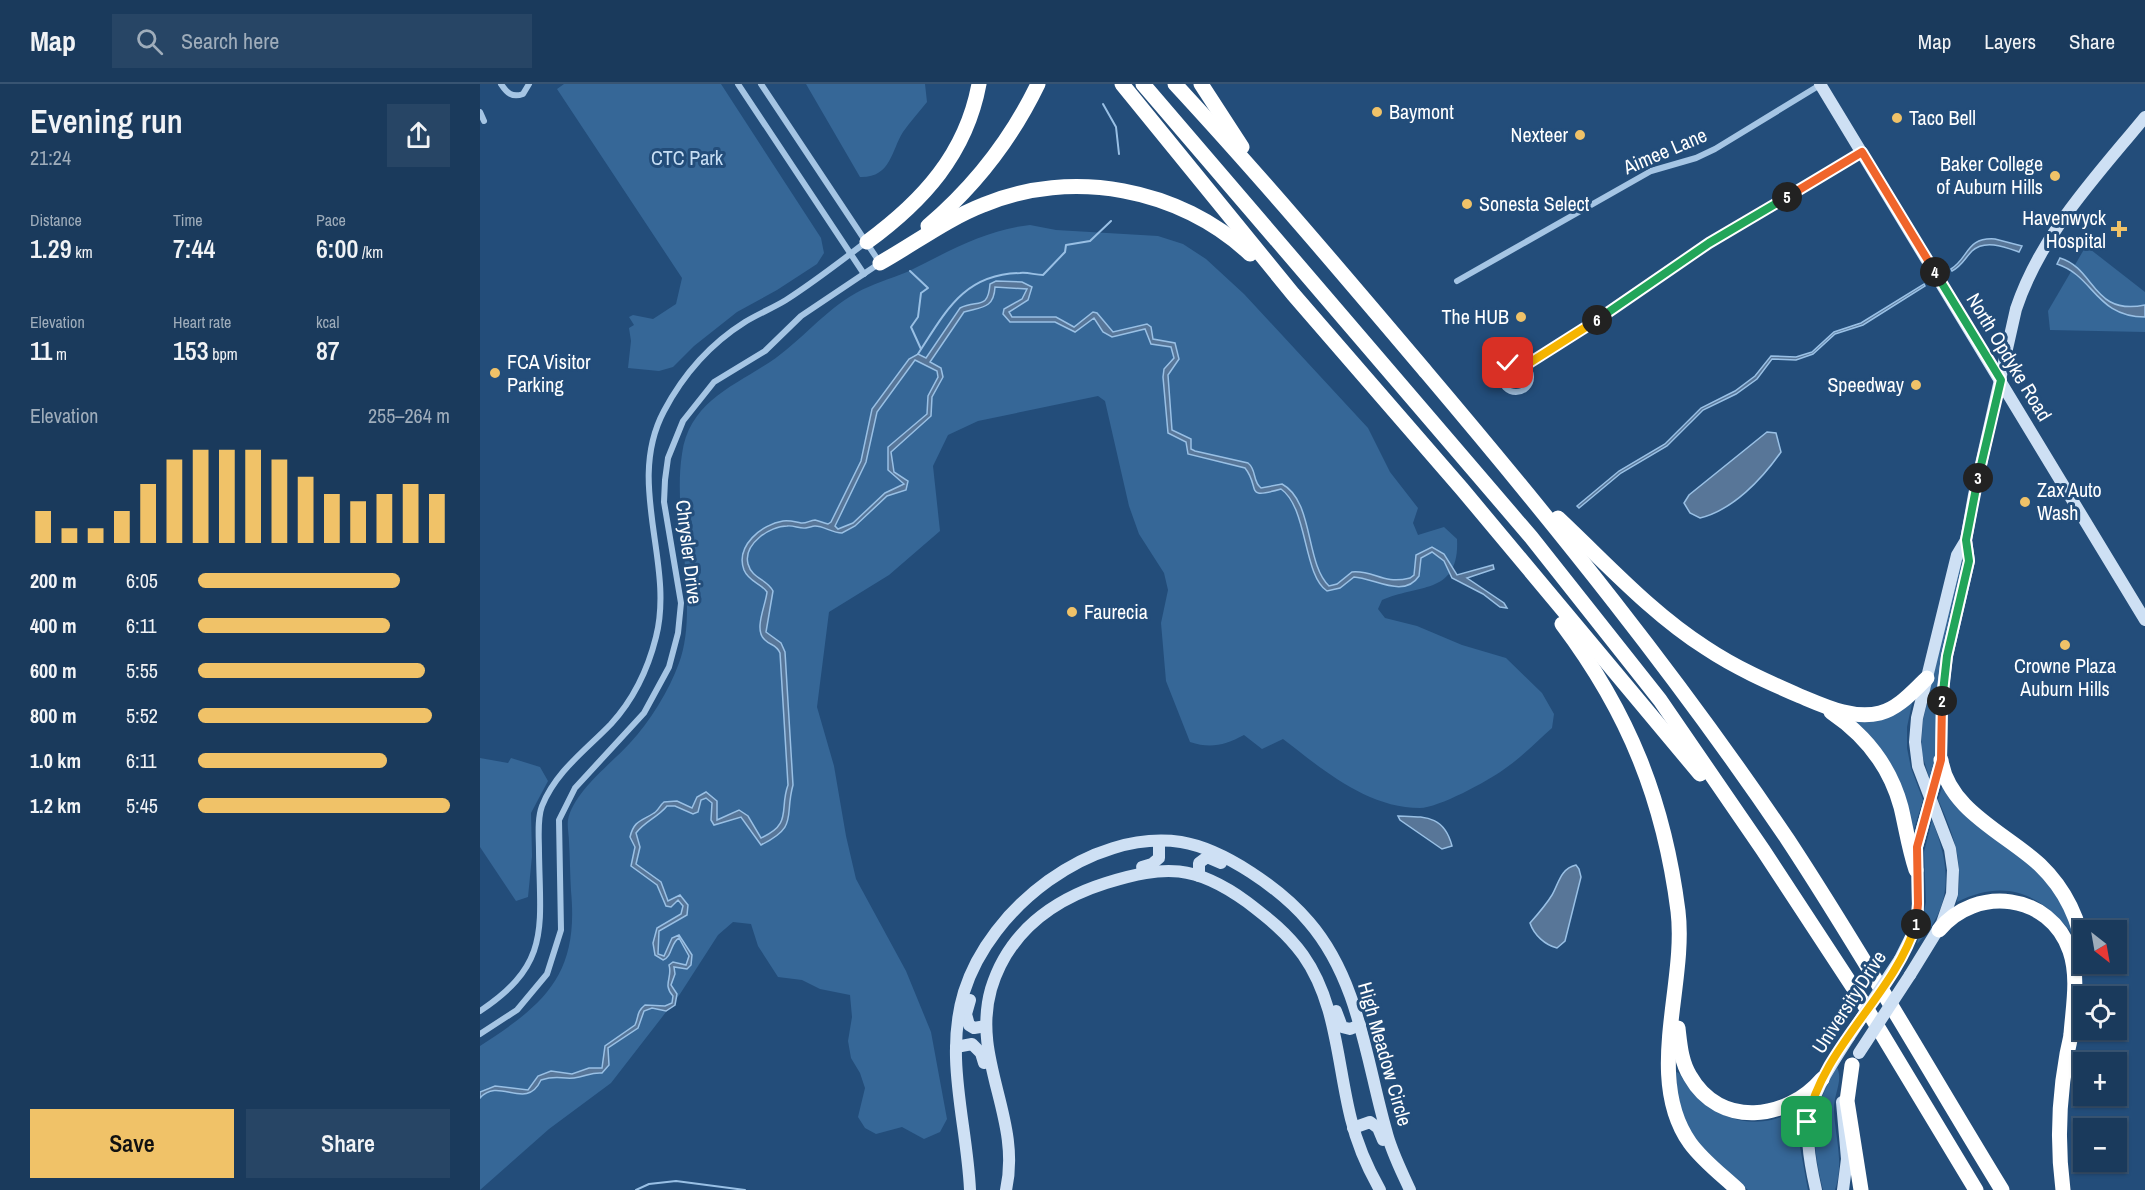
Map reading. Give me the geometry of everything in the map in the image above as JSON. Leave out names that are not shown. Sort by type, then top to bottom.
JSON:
[{"type":"highway","points":[[867,242],[913,206],[945,169],[967,126],[979,84]]},
{"type":"highway","points":[[880,263],[941,215],[978,178],[1010,135],[1038,84]]},
{"type":"highway","points":[[1122,84],[1293,294],[1462,489],[1763,850]]},
{"type":"highway","points":[[1143,84],[1339,309],[1577,594],[1660,700],[1763,850],[1862,1001],[1976,1190]]},
{"type":"highway","points":[[1176,84],[1257,172],[1519,482],[1679,687],[1787,840],[1884,993],[2002,1190]]},
{"type":"highway","points":[[1201,84],[1224,116],[1257,172]]},
{"type":"highway","points":[[880,263],[951,220],[990,202],[1037,189],[1093,187],[1133,192],[1173,205],[1206,220],[1238,242],[1293,294]]},
{"type":"highway","points":[[1519,482],[1652,607],[1693,639],[1747,672],[1816,702],[1852,714],[1881,713],[1902,701],[1927,678]]},
{"type":"highway","points":[[1462,489],[1573,639],[1613,701],[1647,772],[1668,847],[1680,932],[1670,1042],[1670,1082],[1676,1117],[1694,1149],[1738,1190]]},
{"type":"highway","points":[[1816,702],[1857,732],[1882,763],[1899,800],[1906,839],[1916,870]]},
{"type":"highway","points":[[1941,760],[1944,776],[1959,800],[2039,864],[2058,885],[2076,920]]},
{"type":"highway","points":[[1939,930],[1959,911],[1984,901],[2018,902],[2042,914],[2061,933],[2073,962],[2071,1034],[2060,1126],[2063,1190]]},
{"type":"highway","points":[[2071,1034],[2082,989],[2083,974]]},
{"type":"highway","points":[[1675,995],[1683,1061],[1695,1085],[1714,1102],[1731,1110],[1748,1113],[1774,1111],[1800,1100],[1822,1079]]},
{"type":"highway","points":[[1855,1059],[1847,1101],[1862,1190]]},
{"type":"main road","name":"North Opdyke Road","points":[[1820,84],[2145,620]]},
{"type":"main road","name":"University Drive","points":[[1842,1190],[1846,1159],[1842,1101],[1855,1059],[1939,930],[1952,894],[1953,870],[1947,839],[1918,766],[1915,742],[1917,718],[1957,555],[1966,540],[2016,309],[2024,284],[2039,253],[2064,215],[2145,117]]},
{"type":"main road","name":"University Drive","points":[[1816,1190],[1806,1132],[1810,1105],[1822,1079],[1900,959],[1910,940],[1918,914],[1916,870],[1918,838],[1941,760],[1944,676],[1969,561],[1966,540]]},
{"type":"main road","name":"High Meadow Circle","points":[[970,1190],[956,1078],[956,1047],[958,1016],[965,990],[983,950],[1005,919],[1050,881],[1098,853],[1132,843],[1159,841],[1183,842],[1211,851],[1275,890],[1293,905],[1321,938],[1342,976],[1360,1025],[1386,1131],[1410,1190]]},
{"type":"main road","points":[[1006,1190],[1010,1138],[988,1051],[986,1026],[992,985],[1007,952],[1033,921],[1073,895],[1086,883],[1156,862],[1161,855],[1159,841]]},
{"type":"main road","points":[[1199,876],[1199,863],[1207,857],[1262,888],[1275,890]]},
{"type":"main road","points":[[1073,895],[1148,872],[1173,871],[1199,876],[1223,886],[1266,916],[1303,955],[1319,967],[1342,1027],[1350,1029],[1360,1025]]},
{"type":"main road","points":[[983,950],[983,962],[966,1014],[969,1024],[974,1028],[986,1026]]},
{"type":"main road","points":[[1303,955],[1326,1001],[1353,1128],[1361,1152],[1380,1190]]},
{"type":"main road","points":[[956,1047],[972,1044],[981,1053],[996,1111],[1010,1138]]},
{"type":"main road","points":[[1353,1128],[1364,1122],[1378,1128],[1400,1184],[1410,1190]]},
{"type":"street","points":[[501,84],[508,93],[516,96],[523,93],[529,84]]},
{"type":"street","points":[[738,84],[864,274]]},
{"type":"street","points":[[761,84],[880,263]]},
{"type":"street","name":"Aimee Lane","points":[[1457,281],[1651,171],[1696,158],[1715,149],[1820,84]]},
{"type":"street","points":[[480,112],[484,121]]},
{"type":"street","points":[[1526,365],[1531,376],[1528,386],[1520,392],[1507,389],[1501,377],[1504,367],[1513,362],[1526,365],[1626,302],[1709,243],[1862,152]]},
{"type":"street","name":"Chrysler Drive","points":[[480,1011],[516,984],[534,953],[540,922],[538,830],[541,808],[553,784],[613,721],[631,697],[645,673],[656,637],[661,610],[660,581],[648,500],[649,469],[662,413],[681,380],[710,349],[743,323],[785,300],[867,242]]},
{"type":"street","name":"Chrysler Drive","points":[[480,1034],[522,1005],[547,974],[561,930],[559,820],[575,788],[644,713],[669,667],[678,633],[681,603],[664,502],[665,480],[668,458],[682,421],[714,382],[765,351],[801,316],[880,263]]},
{"type":"green space","name":"CTC Park","points":[[564,84],[721,84],[821,238],[824,253],[817,264],[737,312],[694,346],[673,367],[659,371],[628,368],[631,341],[629,328],[634,325],[629,317],[633,315],[653,319],[676,304],[682,278],[557,89]]},
{"type":"green space","points":[[806,84],[925,84],[927,102],[903,132],[884,168],[870,176],[860,177]]},
{"type":"green space","points":[[1030,225],[1056,230],[1158,236],[1183,244],[1206,259],[1244,294],[1368,428],[1390,472],[1418,508],[1413,523],[1418,535],[1444,527],[1457,539],[1456,557],[1452,570],[1444,579],[1382,600],[1378,609],[1385,618],[1417,626],[1462,645],[1506,658],[1542,693],[1554,714],[1552,728],[1496,775],[1450,799],[1420,808],[1382,801],[1346,785],[1283,739],[1262,749],[1244,735],[1218,745],[1190,742],[1166,681],[1161,623],[1168,590],[1164,573],[1139,534],[1129,506],[1105,401],[1098,396],[978,421],[948,435],[933,466],[940,531],[889,575],[829,612],[817,707],[834,766],[856,879],[906,971],[931,1032],[947,1119],[940,1132],[924,1139],[902,1127],[876,1134],[865,1128],[858,1117],[865,1088],[860,1073],[851,1058],[848,1041],[852,1017],[850,995],[820,989],[802,980],[778,977],[758,946],[751,924],[733,922],[718,935],[680,994],[611,1083],[549,1129],[480,1190],[480,1046],[523,1016],[539,1001],[553,984],[563,966],[569,945],[572,920],[568,825],[571,809],[585,789],[645,725],[664,695],[679,663],[685,641],[687,616],[680,479],[686,436],[693,422],[714,398],[781,354],[844,300],[982,237]]},
{"type":"green space","points":[[2086,246],[2145,292],[2145,332],[2050,330],[2048,311]]},
{"type":"green space","points":[[1961,557],[1962,567],[1940,666],[1935,755],[1930,780],[1921,751],[1923,720]]},
{"type":"green space","points":[[1913,699],[1907,727],[1907,748],[1911,768],[1923,800],[1912,836],[1852,721]]},
{"type":"green space","points":[[480,758],[508,763],[511,758],[540,767],[548,781],[531,813],[532,856],[528,897],[516,901],[480,847]]},
{"type":"green space","points":[[1943,785],[2040,870],[2062,899],[2073,934],[2050,910],[2023,894],[1992,891],[1957,902],[1959,874],[1956,849],[1938,799]]},
{"type":"green space","points":[[1932,820],[1943,854],[1946,885],[1938,915],[1917,944],[1926,902],[1924,852]]},
{"type":"green space","points":[[1837,1067],[1839,1081],[1834,1117],[1838,1148],[1838,1180],[1835,1190],[1823,1190],[1816,1156],[1815,1127],[1822,1098]]},
{"type":"green space","points":[[1676,1072],[1706,1104],[1718,1112],[1743,1121],[1756,1122],[1775,1119],[1802,1110],[1800,1147],[1808,1190],[1748,1190],[1727,1172],[1707,1153],[1683,1119],[1678,1102]]},
{"type":"shaded area","points":[[1995,239],[2022,246],[2019,252],[1995,245],[1977,247],[1952,271],[1951,269],[1978,241]]},
{"type":"shaded area","points":[[2060,258],[2072,264],[2104,298],[2114,304],[2128,307],[2145,305],[2145,317],[2129,315],[2105,303],[2079,277],[2057,264]]},
{"type":"shaded area","points":[[996,281],[1022,282],[1032,287],[1028,300],[1009,312],[1012,317],[1056,317],[1074,327],[1093,312],[1097,313],[1113,332],[1147,324],[1151,327],[1153,339],[1175,343],[1179,359],[1168,375],[1172,430],[1191,439],[1191,449],[1195,451],[1248,463],[1261,488],[1282,484],[1292,492],[1305,518],[1321,576],[1329,586],[1337,584],[1352,572],[1367,573],[1392,580],[1410,578],[1414,575],[1416,555],[1432,547],[1444,554],[1457,575],[1493,565],[1494,569],[1467,578],[1504,603],[1507,608],[1500,607],[1483,594],[1452,578],[1444,561],[1432,552],[1421,558],[1419,576],[1413,583],[1405,586],[1388,586],[1354,577],[1340,588],[1327,591],[1319,583],[1313,571],[1296,511],[1290,498],[1281,489],[1257,492],[1245,468],[1188,454],[1186,442],[1168,433],[1163,377],[1164,369],[1174,358],[1171,347],[1151,344],[1145,329],[1112,337],[1103,332],[1094,318],[1075,332],[1055,322],[1010,322],[1003,314],[1004,309],[1022,299],[1027,289],[995,287],[989,303],[981,308],[964,312],[930,362],[941,368],[943,377],[932,397],[931,416],[891,452],[894,472],[908,481],[906,490],[887,496],[855,526],[842,533],[818,526],[780,527],[759,538],[750,550],[748,564],[750,569],[773,591],[766,632],[781,643],[785,652],[793,785],[788,820],[781,832],[761,845],[741,817],[714,825],[711,820],[712,803],[706,798],[701,800],[698,812],[693,814],[675,806],[667,806],[636,833],[640,847],[636,864],[661,882],[668,901],[680,895],[688,905],[687,915],[659,931],[658,954],[664,956],[672,938],[679,935],[692,955],[691,965],[687,969],[674,967],[675,974],[671,985],[677,994],[675,1005],[666,1011],[652,1008],[644,1011],[638,1028],[608,1048],[609,1065],[602,1073],[574,1078],[555,1077],[541,1080],[535,1089],[528,1093],[495,1090],[487,1092],[480,1098],[480,1092],[495,1086],[528,1090],[538,1076],[551,1071],[572,1074],[589,1068],[602,1068],[605,1046],[635,1025],[639,1012],[645,1005],[665,1006],[672,1003],[673,996],[668,988],[669,965],[673,962],[686,965],[689,956],[679,938],[663,960],[655,955],[653,943],[657,928],[681,914],[683,906],[678,900],[671,907],[666,906],[657,885],[631,866],[635,847],[630,837],[634,827],[655,812],[664,802],[677,801],[692,808],[697,797],[706,792],[717,801],[717,820],[739,810],[748,816],[761,838],[771,833],[781,821],[788,785],[780,653],[762,636],[760,624],[767,592],[746,574],[742,561],[743,553],[759,531],[775,523],[788,521],[803,523],[815,520],[828,524],[831,522],[861,461],[872,409],[909,359],[918,354],[926,358],[960,308],[981,303],[987,298],[990,284]],"holes":[[[915,360],[937,371],[938,377],[928,396],[927,414],[888,447],[888,470],[904,484],[885,493],[853,523],[838,529],[835,526],[866,462],[877,412]]]},
{"type":"shaded area","points":[[1924,284],[1925,286],[1863,325],[1835,334],[1813,354],[1796,360],[1772,359],[1757,379],[1736,394],[1703,410],[1667,446],[1621,473],[1579,508],[1577,506],[1619,471],[1665,444],[1701,408],[1735,391],[1755,376],[1771,356],[1796,357],[1812,352],[1834,332],[1861,323]]},
{"type":"shaded area","points":[[1767,432],[1776,433],[1781,452],[1756,483],[1735,501],[1712,514],[1700,518],[1690,513],[1684,503],[1689,495]]},
{"type":"shaded area","points":[[1398,816],[1425,818],[1439,823],[1444,828],[1452,846],[1442,849],[1400,820]]},
{"type":"shaded area","points":[[1576,865],[1581,877],[1565,941],[1557,948],[1540,939],[1530,923],[1550,899],[1563,873]]},
{"type":"waterway","points":[[1103,104],[1116,127],[1119,154]]},
{"type":"waterway","points":[[918,354],[948,310],[970,288],[984,280],[1001,275],[1023,273],[1043,275],[1065,252],[1066,245],[1090,241],[1111,221]]},
{"type":"waterway","points":[[910,271],[928,288],[921,293],[918,317],[911,327],[921,349]]},
{"type":"waterway","points":[[636,1190],[649,1184],[676,1181],[745,1190]]},
{"type":"place","name":"Baymont","points":[[1377,112]]},
{"type":"place","name":"Taco Bell","points":[[1897,118]]},
{"type":"place","name":"Nexteer","points":[[1580,135]]},
{"type":"place","name":"Baker College of Auburn Hills","points":[[2055,176]]},
{"type":"place","name":"Sonesta Select","points":[[1467,204]]},
{"type":"place","name":"Havenwyck Hospital","points":[[2119,229]]},
{"type":"place","name":"The HUB","points":[[1521,317]]},
{"type":"place","name":"FCA Visitor Parking","points":[[495,373]]},
{"type":"place","name":"Speedway","points":[[1916,385]]},
{"type":"place","name":"Zax Auto Wash","points":[[2025,502]]},
{"type":"place","name":"Faurecia","points":[[1072,612]]},
{"type":"place","name":"Crowne Plaza Auburn Hills","points":[[2065,645]]},
{"type":"route","points":[[1508,363],[1521,362],[1526,365],[1626,302],[1709,243],[1862,152],[2001,380],[1974,495],[1966,540],[1969,561],[1947,656],[1942,696],[1941,760],[1918,838],[1916,870],[1918,914],[1906,949],[1817,1087],[1807,1122]]}]
